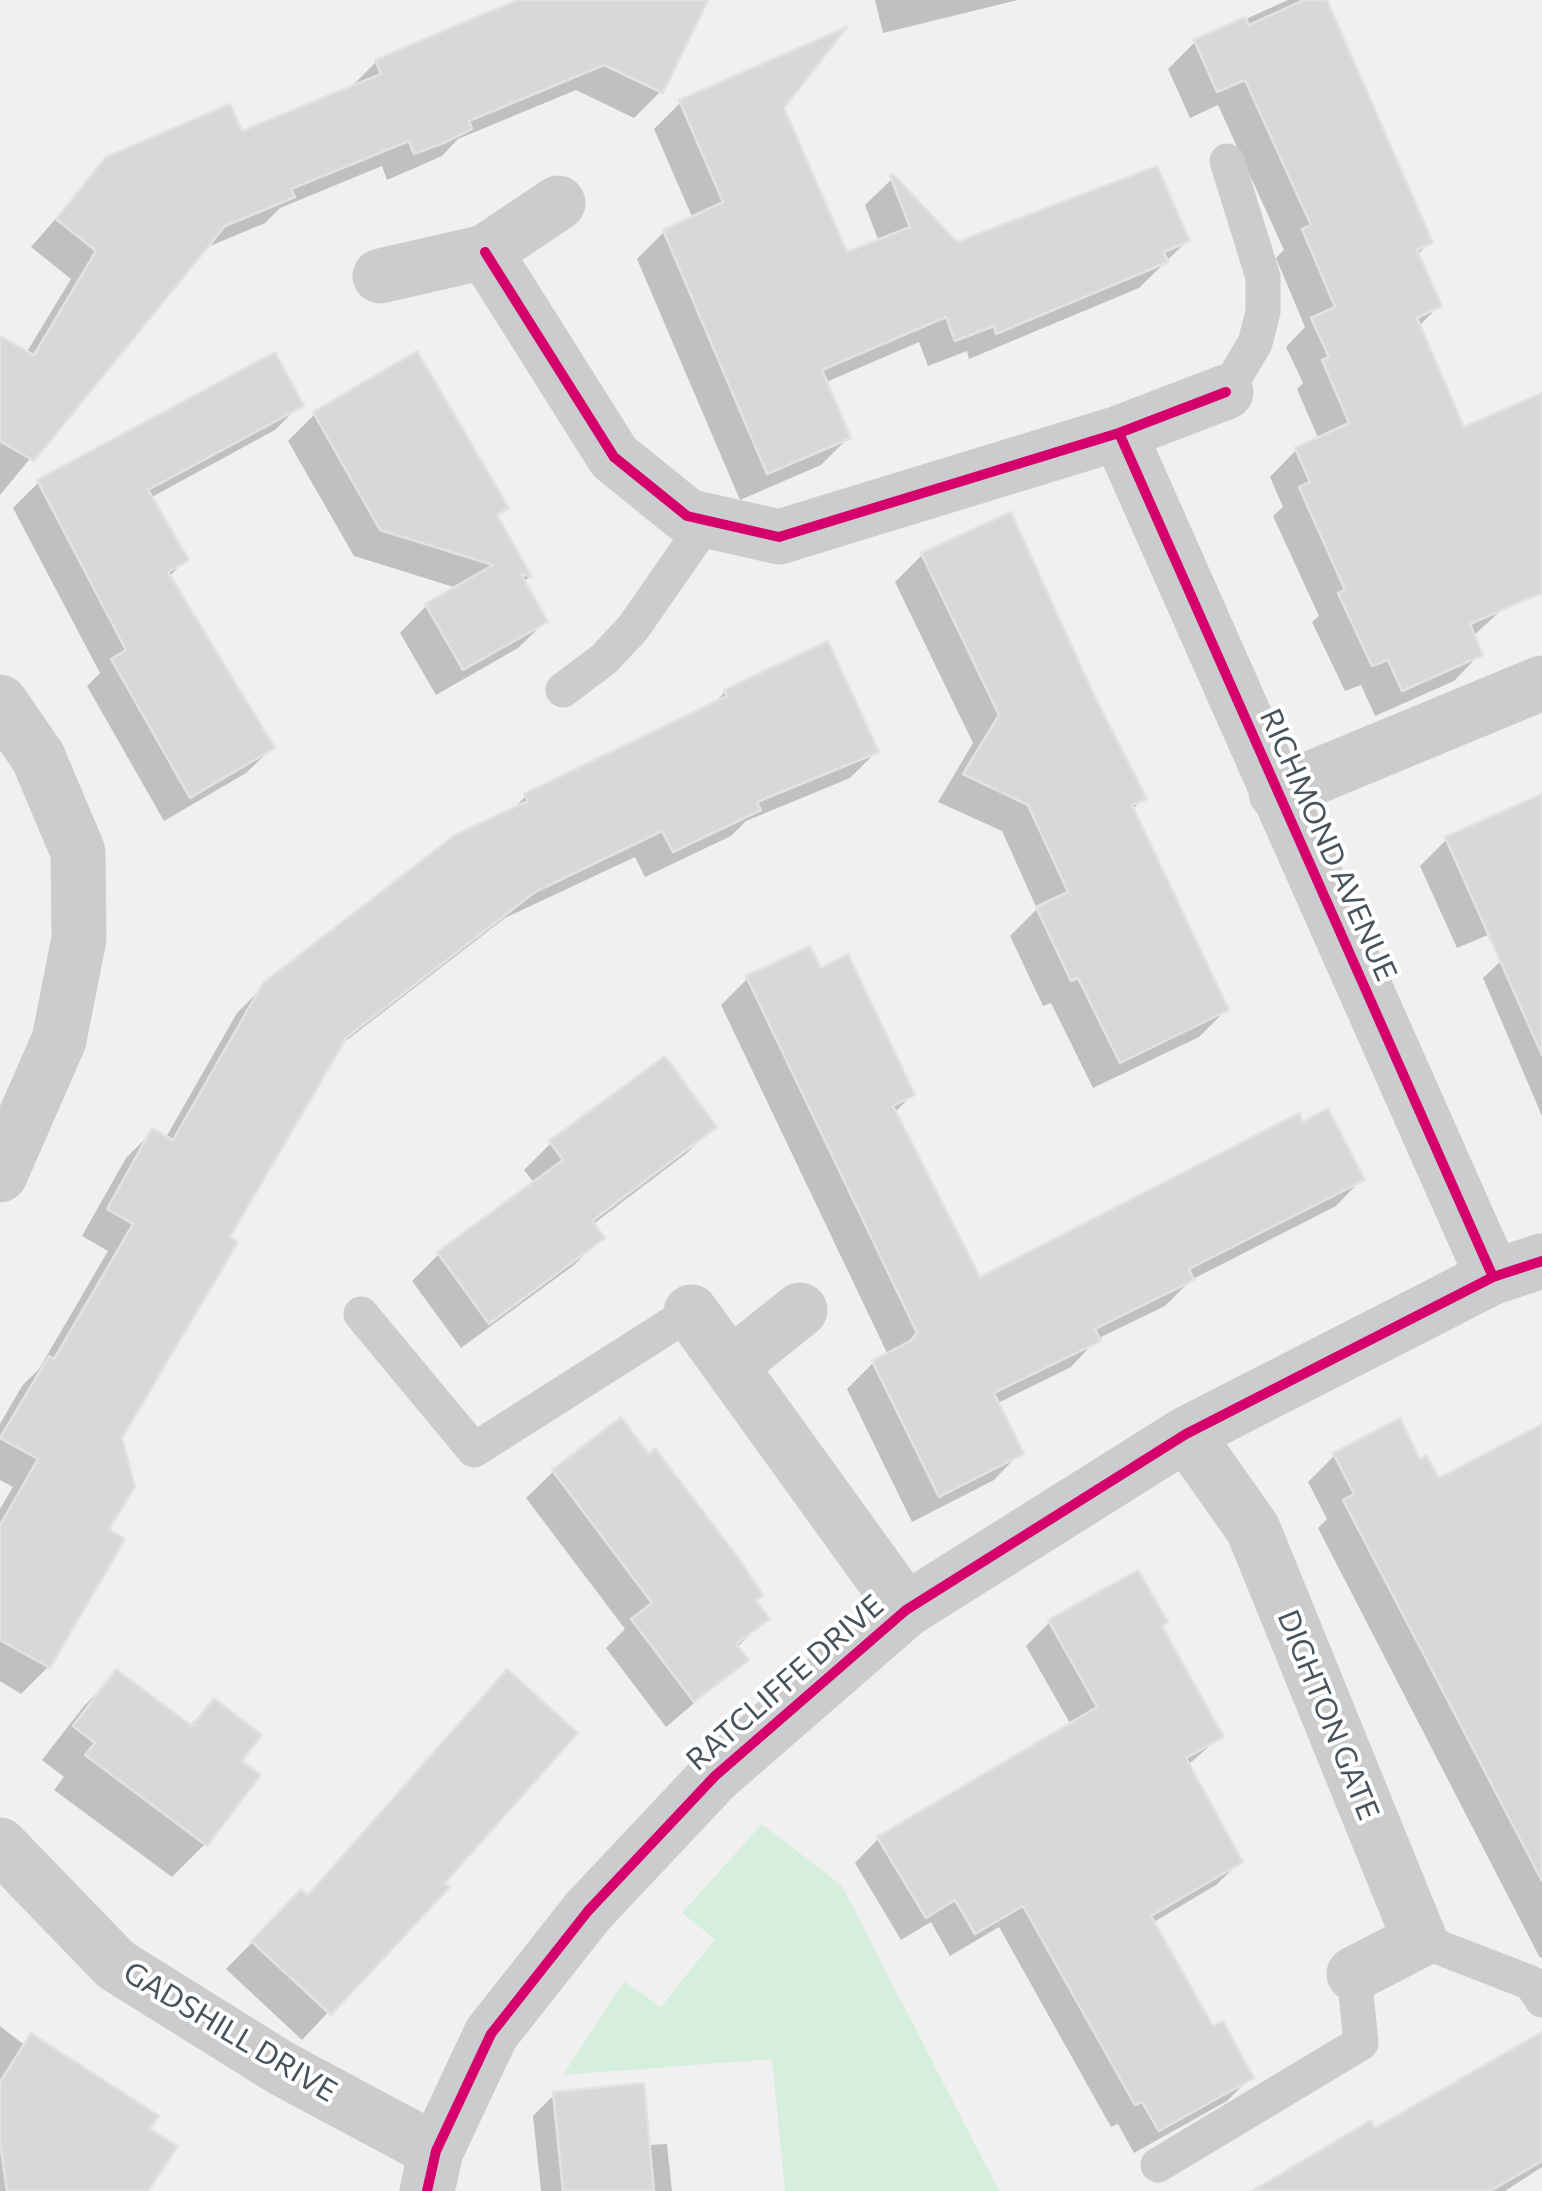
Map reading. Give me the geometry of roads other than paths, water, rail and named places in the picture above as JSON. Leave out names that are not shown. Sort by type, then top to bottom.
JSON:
[{"type":"street","points":[[380,276],[485,252],[558,204]]},
{"type":"street","points":[[485,252],[614,457],[687,516],[779,536],[1119,433],[1226,392]]},
{"type":"street","name":"RICHMOND AVENUE","points":[[1119,433],[1276,792],[1518,1269]]},
{"type":"street","points":[[1276,792],[1542,684]]},
{"type":"street","points":[[0,702],[38,758],[78,852],[79,939],[59,1040],[0,1175]]},
{"type":"street","name":"RATCLIFFE DRIVE","points":[[432,2171],[491,2034],[588,1910],[714,1776],[906,1610],[1186,1434],[1518,1269]]},
{"type":"street","points":[[730,1366],[800,1310]]},
{"type":"street","points":[[691,1312],[906,1610]]},
{"type":"street","name":"DIGHTON GATE","points":[[1186,1434],[1253,1530],[1420,1940]]},
{"type":"street","name":"GADSHILL DRIVE","points":[[0,1845],[116,1964],[282,2068],[432,2171]]},
{"type":"street","points":[[1354,1974],[1420,1940]]},
{"type":"lane","points":[[1226,392],[1255,344],[1263,312],[1263,277],[1227,161]]},
{"type":"lane","points":[[563,690],[604,659],[633,628],[708,520]]},
{"type":"lane","points":[[361,1314],[474,1450],[691,1312]]},
{"type":"lane","points":[[1420,1940],[1532,1983],[1542,2000]]},
{"type":"lane","points":[[1158,2165],[1362,2044],[1354,1974]]}]
